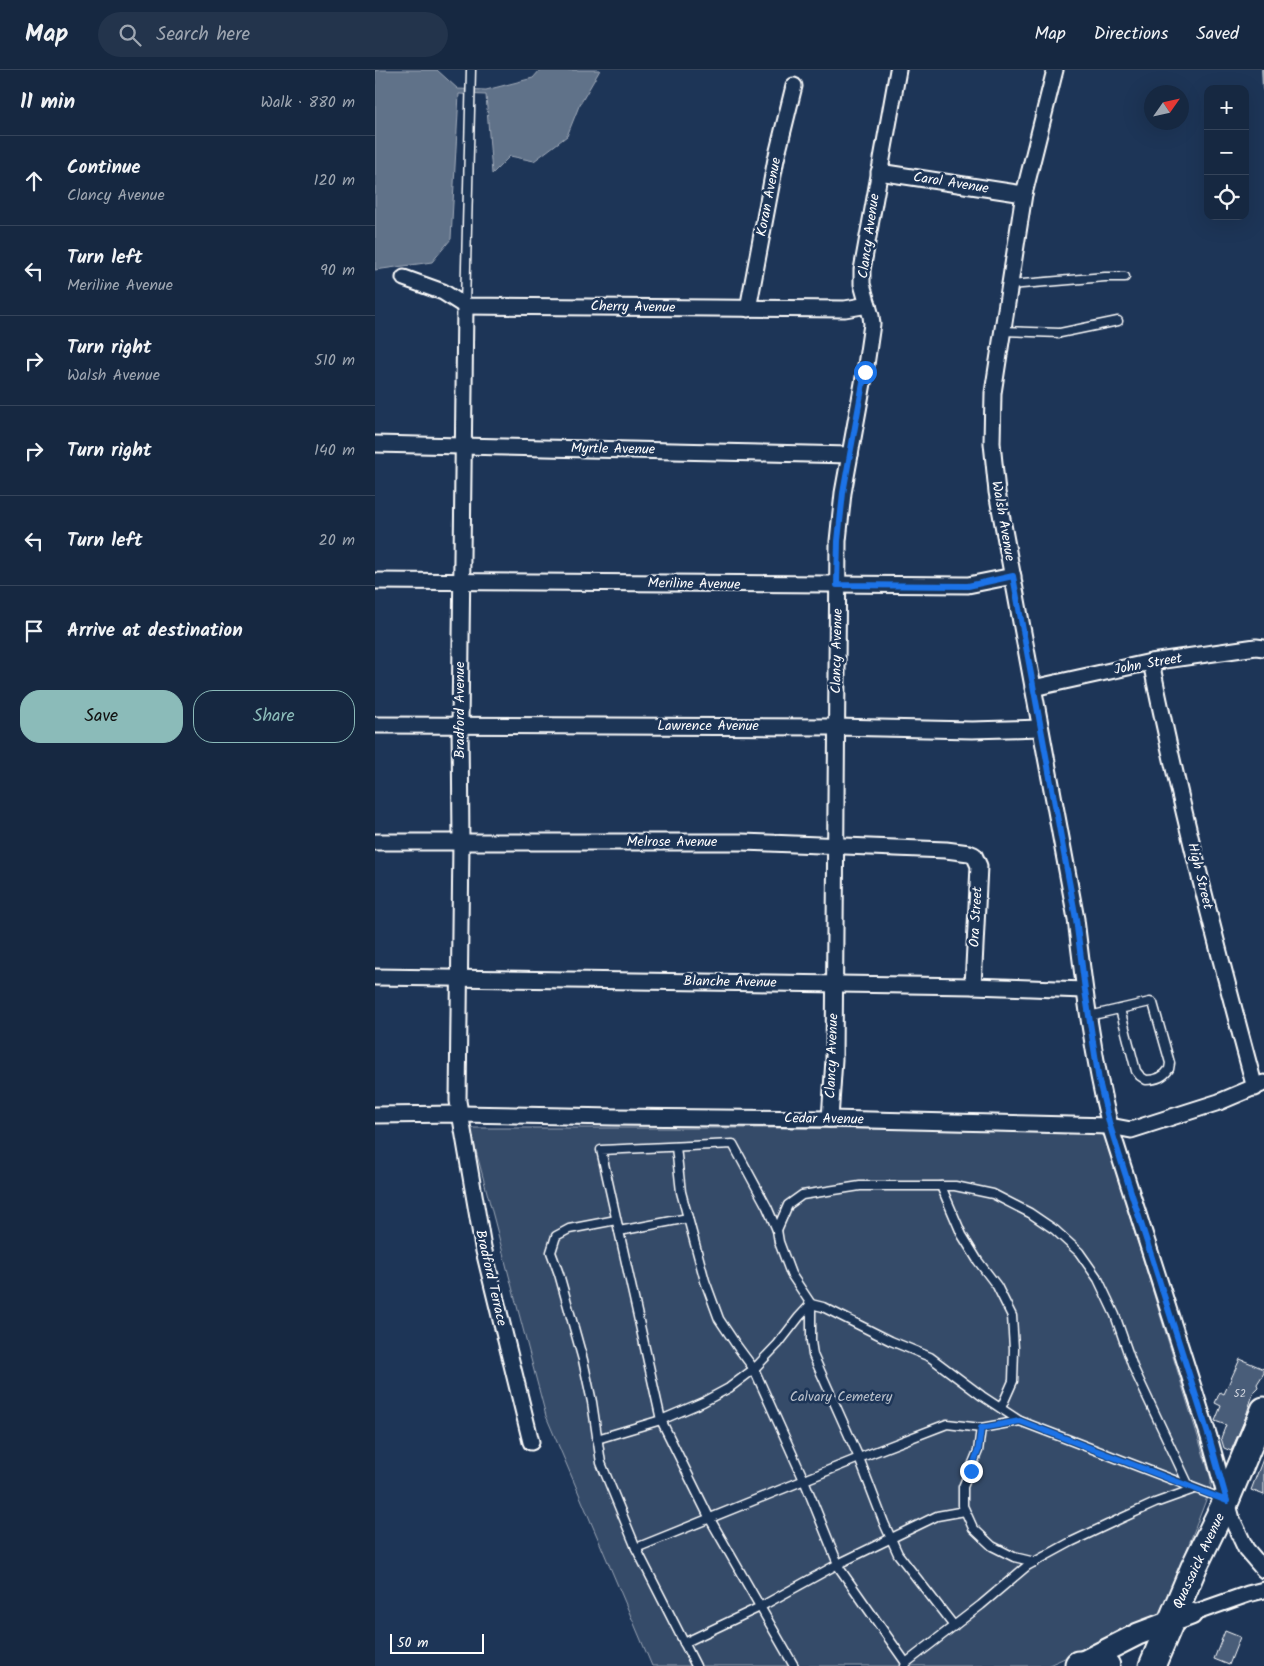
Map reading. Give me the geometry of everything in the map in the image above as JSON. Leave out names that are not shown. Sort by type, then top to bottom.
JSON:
[{"type":"highway","name":"Quassaick Avenue","points":[[1181,1618],[1216,1542],[1227,1501],[1264,1410]]},
{"type":"highway","points":[[1152,1666],[1181,1618]]},
{"type":"highway","points":[[1169,1666],[1181,1618]]},
{"type":"highway","points":[[1076,1665],[1098,1664],[1107,1666]]},
{"type":"main road","name":"Quassaick Avenue","points":[[1076,1665],[1138,1634],[1181,1618]]},
{"type":"street","name":"Clancy Avenue","points":[[830,1119],[833,1059],[838,541],[843,493],[872,324],[862,284],[862,270],[897,70]]},
{"type":"street","name":"Walsh Avenue","points":[[1055,70],[1024,194],[993,393],[992,443],[997,492],[1076,919],[1099,1081],[1110,1126],[1238,1534],[1246,1548],[1264,1570]]},
{"type":"street","name":"Koran Avenue","points":[[748,308],[776,159],[794,86]]},
{"type":"street","name":"Carol Avenue","points":[[879,172],[1024,194]]},
{"type":"street","points":[[404,278],[443,292],[465,306]]},
{"type":"street","name":"Cherry Avenue","points":[[465,306],[845,309],[868,305]]},
{"type":"street","name":"Bradford Avenue","points":[[460,1114],[458,1101],[461,842],[460,725],[465,306]]},
{"type":"street","name":"Myrtle Avenue","points":[[375,444],[850,455]]},
{"type":"street","name":"Meriline Avenue","points":[[375,581],[968,586],[1013,576]]},
{"type":"street","name":"John Street","points":[[1033,688],[1151,662],[1256,647],[1264,648]]},
{"type":"street","name":"High Street","points":[[1151,662],[1168,745],[1190,835],[1260,1086]]},
{"type":"street","name":"Lawrence Avenue","points":[[375,725],[835,727],[972,730],[1040,728]]},
{"type":"street","name":"Melrose Avenue","points":[[375,842],[742,842],[835,844],[969,853]]},
{"type":"street","name":"Ora Street","points":[[969,853],[974,855],[979,866],[973,986]]},
{"type":"street","name":"Blanche Avenue","points":[[375,976],[973,986],[1085,990]]},
{"type":"street","name":"Cedar Avenue","points":[[375,1115],[460,1114],[830,1119],[1110,1126],[1131,1130],[1219,1102],[1260,1086]]},
{"type":"street","name":"Bradford Terrace","points":[[460,1114],[483,1247],[531,1442]]},
{"type":"street","points":[[1181,1618],[1264,1590]]},
{"type":"lane","points":[[465,306],[471,70]]},
{"type":"lane","points":[[1010,285],[1125,277]]},
{"type":"lane","points":[[1003,331],[1060,333],[1118,321]]},
{"type":"lane","points":[[1089,1016],[1150,1002],[1153,1003],[1170,1063],[1169,1069],[1165,1074],[1156,1079],[1146,1080],[1138,1073],[1120,1009]]},
{"type":"lane","points":[[794,1666],[709,1519],[661,1420],[601,1150],[733,1144],[767,1207],[777,1230],[779,1242],[791,1274],[811,1304],[813,1356],[859,1458],[898,1554],[954,1626]]},
{"type":"lane","points":[[676,1147],[681,1192],[705,1281],[719,1319],[754,1369],[804,1480],[840,1569],[906,1665],[1027,1566],[1071,1542],[1130,1514],[1192,1488]]},
{"type":"lane","points":[[777,1230],[788,1205],[802,1195],[860,1186],[955,1186],[993,1194],[1030,1213],[1055,1230],[1079,1252],[1098,1279],[1115,1315],[1133,1367],[1192,1488]]},
{"type":"lane","points":[[941,1186],[962,1235],[997,1286],[1012,1316],[1015,1349],[1013,1381],[1001,1408]]},
{"type":"lane","points":[[619,1231],[688,1218]]},
{"type":"lane","points":[[616,1220],[569,1229],[556,1236],[551,1252],[562,1283],[583,1360],[592,1402],[601,1463],[636,1548],[696,1666]]},
{"type":"lane","points":[[811,1304],[823,1307],[930,1357],[1020,1421],[1227,1501]]},
{"type":"lane","points":[[597,1439],[661,1420],[703,1402],[729,1388],[754,1369],[811,1304]]},
{"type":"lane","points":[[636,1548],[947,1424],[981,1428],[1020,1421]]},
{"type":"lane","points":[[981,1428],[978,1451],[963,1487],[963,1506],[965,1511],[973,1528],[992,1546],[1015,1557],[1035,1562]]},
{"type":"lane","points":[[684,1643],[760,1607],[838,1564],[937,1516],[965,1511]]},
{"type":"green space","name":"Calvary Cemetery","points":[[470,1128],[1097,1131],[1105,1137],[1211,1479],[1211,1487],[1162,1614],[1047,1666],[652,1666],[546,1416]]},
{"type":"shaded area","points":[[375,70],[437,70],[458,89],[486,90],[533,78],[540,70],[600,70],[579,106],[567,136],[534,161],[510,156],[492,174],[486,95],[459,94],[451,239],[432,262],[375,270]]},
{"type":"building","points":[[1240,1359],[1264,1369],[1264,1373],[1257,1384],[1258,1387],[1254,1391],[1245,1419],[1231,1451],[1224,1448],[1221,1438],[1226,1425],[1215,1421],[1221,1406],[1215,1403],[1220,1392],[1224,1394]]},
{"type":"building","points":[[1264,1459],[1264,1495],[1251,1490]]},
{"type":"building","points":[[1225,1631],[1240,1637],[1229,1665],[1214,1659]]},
{"type":"waterway","points":[[1263,70],[1264,89]]},
{"type":"route","points":[[865,372],[843,493],[838,541],[837,585],[968,586],[1013,576],[1076,919],[1099,1081],[1110,1126],[1209,1437],[1227,1501],[1020,1421],[981,1428],[978,1451],[971,1471]]}]
